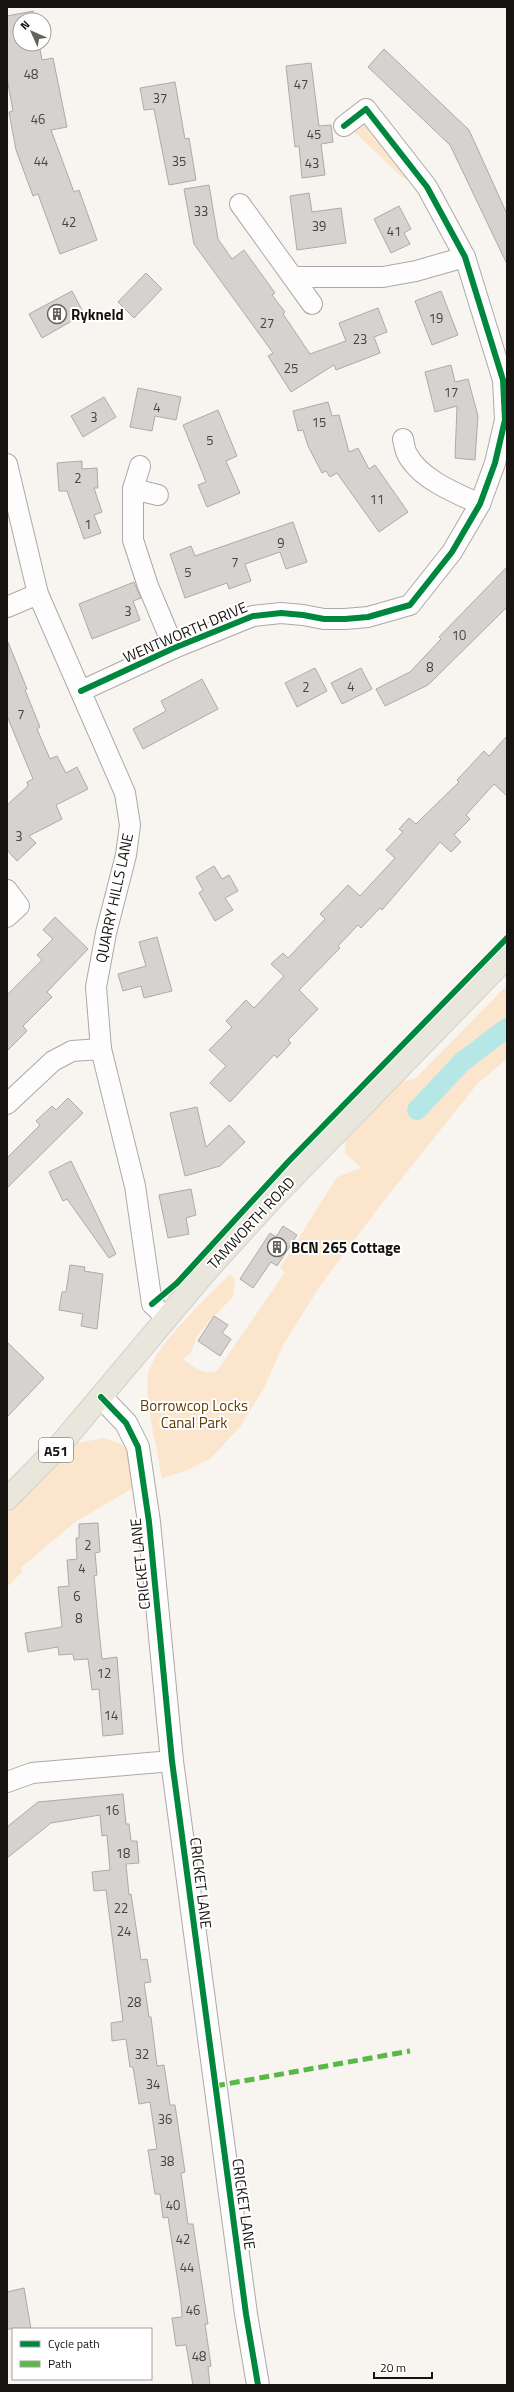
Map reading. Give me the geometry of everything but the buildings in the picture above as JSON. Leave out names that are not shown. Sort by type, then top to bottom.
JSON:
[{"type":"main road","name":"TAMWORTH ROAD","points":[[7,1500],[60,1445],[167,1318],[272,1199],[507,957]]},
{"type":"street","name":"WENTWORTH DRIVE","points":[[80,691],[174,648],[253,616],[281,613],[324,619],[345,619],[368,617],[410,605],[452,552],[480,504],[495,463],[505,420],[505,380],[465,257],[427,187],[366,109],[344,126]]},
{"type":"street","points":[[240,204],[312,304]]},
{"type":"street","points":[[293,277],[383,277],[416,271],[465,257]]},
{"type":"street","points":[[403,439],[406,454],[421,471],[450,490],[480,504]]},
{"type":"street","name":"QUARRY HILLS LANE","points":[[7,464],[38,594],[125,793],[130,825],[126,855],[106,933],[96,987],[101,1049],[135,1186],[152,1304],[167,1318]]},
{"type":"street","points":[[140,466],[133,489],[131,511],[133,540],[148,586],[174,648]]},
{"type":"street","points":[[133,489],[158,495]]},
{"type":"street","points":[[7,607],[38,594]]},
{"type":"street","points":[[7,890],[19,906],[7,917]]},
{"type":"street","points":[[9,1095],[59,1058],[72,1051],[101,1049]]},
{"type":"street","name":"CRICKET LANE","points":[[101,1397],[126,1423],[138,1447],[149,1522],[172,1761],[241,2275],[258,2385]]},
{"type":"street","points":[[7,1782],[32,1773],[172,1761]]},
{"type":"green space","points":[[365,114],[420,183],[403,178],[349,127]]},
{"type":"green space","name":"Borrowcop Locks Canal Park","points":[[507,985],[507,1059],[478,1083],[386,1198],[320,1286],[282,1347],[265,1386],[240,1427],[210,1459],[183,1472],[162,1478],[152,1425],[147,1385],[148,1375],[152,1363],[160,1350],[183,1322],[230,1274],[235,1280],[233,1297],[207,1323],[196,1338],[191,1353],[183,1359],[203,1372],[217,1371],[285,1272],[280,1268],[337,1177],[361,1168],[345,1153],[346,1140],[403,1081],[415,1079]]},
{"type":"green space","points":[[103,1438],[121,1444],[128,1451],[133,1488],[75,1522],[21,1568],[23,1571],[7,1587],[7,1514],[78,1443]]},
{"type":"waterway","points":[[417,1110],[462,1062],[507,1028]]},
{"type":"marked path","points":[[215,2086],[410,2051]]},
{"type":"cycle path","points":[[81,691],[174,648],[253,616],[281,613],[324,619],[345,619],[368,617],[410,605],[452,552],[480,504],[495,463],[505,420],[503,380],[465,257],[427,187],[366,109],[344,126]]},
{"type":"cycle path","points":[[152,1304],[177,1283],[288,1162],[507,938]]},
{"type":"cycle path","points":[[101,1397],[126,1423],[138,1447],[149,1522],[172,1761],[246,2314],[258,2385]]},
{"type":"place","name":"Rykneld","points":[[57,314]]},
{"type":"place","name":"BCN 265 Cottage","points":[[277,1247]]}]
